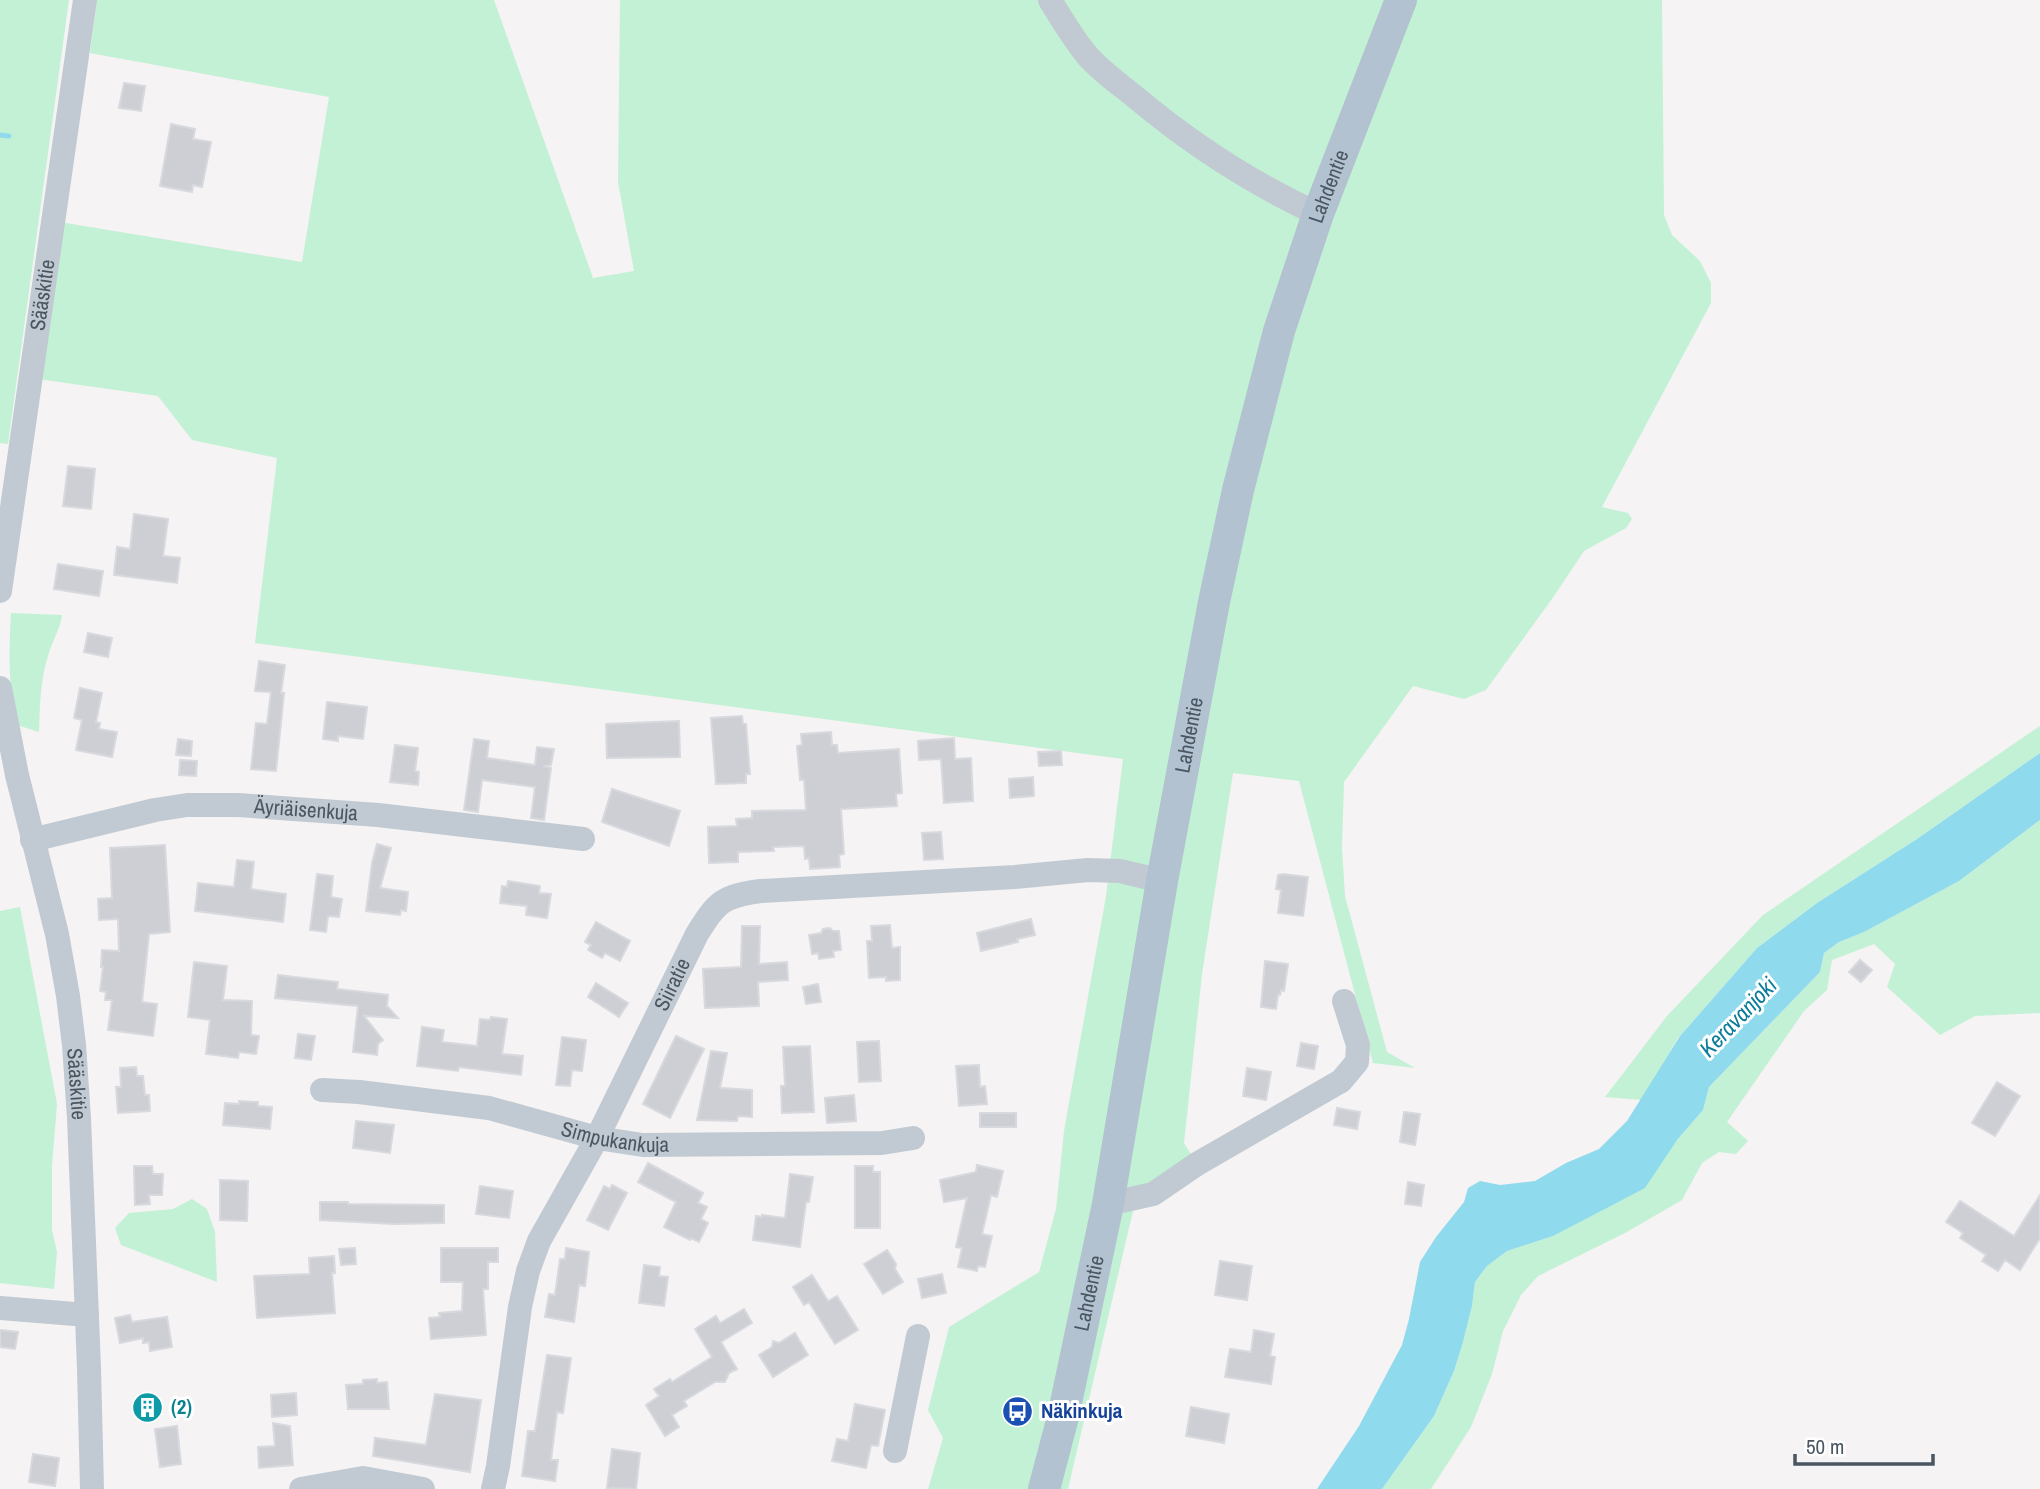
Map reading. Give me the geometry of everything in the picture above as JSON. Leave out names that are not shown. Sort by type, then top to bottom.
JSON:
[{"type":"main road","name":"Lahdentie","points":[[1044,1489],[1063,1417],[1108,1204],[1162,881],[1214,602],[1238,490],[1279,331],[1318,215],[1401,0]]},
{"type":"street","name":"Sääskitie","points":[[0,591],[85,0]]},
{"type":"street","points":[[1050,0],[1087,55],[1153,112],[1238,172],[1318,215]]},
{"type":"street","name":"Sääskitie","points":[[0,688],[4,729],[57,934],[74,1045],[92,1489]]},
{"type":"street","name":"Äyriäisenkuja","points":[[32,841],[155,810],[187,805],[238,805],[378,815],[583,839]]},
{"type":"street","name":"Siiratie","points":[[492,1489],[498,1466],[520,1307],[528,1271],[539,1241],[597,1138],[697,934],[718,904],[728,897],[761,891],[1088,870],[1120,870],[1162,881]]},
{"type":"street","points":[[1108,1204],[1153,1194],[1197,1164],[1341,1080],[1357,1062],[1358,1045],[1344,1001]]},
{"type":"street","name":"Simpukankuja","points":[[321,1090],[489,1108],[597,1138],[643,1144],[882,1143],[913,1138]]},
{"type":"street","points":[[0,1308],[87,1315]]},
{"type":"street","points":[[895,1451],[918,1336]]},
{"type":"street","points":[[301,1489],[363,1478],[423,1489]]},
{"type":"green space","points":[[0,0],[69,0],[8,444],[0,443]]},
{"type":"green space","points":[[97,0],[494,0],[593,278],[634,271],[618,182],[620,0],[1662,0],[1664,215],[1672,235],[1700,261],[1711,283],[1711,303],[1602,507],[1628,513],[1632,519],[1626,528],[1584,551],[1486,690],[1464,699],[1413,686],[1344,782],[1342,848],[1345,896],[1387,1052],[1415,1068],[1373,1063],[1299,781],[1233,773],[1202,974],[1184,1143],[1197,1164],[1136,1198],[1068,1489],[928,1489],[943,1438],[928,1410],[949,1327],[1039,1272],[1056,1209],[1064,1131],[1106,896],[1123,759],[255,643],[277,458],[192,440],[158,396],[38,379],[60,222],[302,262],[329,97],[90,53]]},
{"type":"green space","points":[[11,613],[62,615],[43,675],[39,732],[17,725],[11,684]]},
{"type":"green space","points":[[2040,726],[2040,753],[1917,839],[1817,903],[1757,948],[1678,1038],[1642,1100],[1605,1097],[1667,1016],[1763,915]]},
{"type":"green space","points":[[2040,820],[2040,1013],[1975,1016],[1940,1035],[1887,987],[1895,964],[1874,944],[1832,960],[1827,990],[1804,1011],[1727,1122],[1748,1141],[1736,1154],[1719,1152],[1702,1163],[1682,1200],[1625,1233],[1538,1276],[1521,1295],[1503,1331],[1492,1374],[1471,1427],[1431,1489],[1382,1489],[1434,1416],[1454,1371],[1463,1342],[1475,1282],[1487,1266],[1507,1251],[1553,1236],[1677,1140],[1703,1110],[1709,1087],[1820,972],[1824,953],[1839,942],[1864,932],[1959,881]]},
{"type":"green space","points":[[20,907],[57,1104],[52,1166],[52,1230],[57,1252],[54,1289],[0,1283],[0,911]]},
{"type":"green space","points":[[192,1199],[207,1209],[215,1232],[217,1282],[121,1245],[115,1228],[129,1213],[173,1209]]},
{"type":"water","name":"Keravanjoki","points":[[2040,753],[2040,820],[1959,881],[1864,932],[1839,942],[1824,953],[1820,972],[1709,1087],[1703,1110],[1677,1140],[1645,1188],[1553,1236],[1507,1251],[1487,1266],[1475,1282],[1463,1342],[1454,1371],[1434,1416],[1382,1489],[1317,1489],[1359,1426],[1402,1345],[1420,1262],[1464,1202],[1468,1188],[1480,1181],[1500,1185],[1535,1181],[1566,1163],[1599,1149],[1627,1121],[1680,1036],[1757,948],[1817,903],[1917,839]]},
{"type":"building","points":[[124,83],[145,86],[141,111],[119,108]]},
{"type":"building","points":[[171,124],[195,129],[193,139],[211,142],[202,187],[193,185],[192,192],[160,186]]},
{"type":"building","points":[[68,466],[95,469],[91,509],[63,506]]},
{"type":"building","points":[[134,514],[168,519],[163,556],[180,558],[177,583],[114,575],[117,547],[130,549]]},
{"type":"building","points":[[58,564],[103,571],[99,596],[54,589]]},
{"type":"building","points":[[88,633],[112,638],[108,657],[84,652]]},
{"type":"building","points":[[259,661],[285,665],[276,771],[251,769],[256,723],[267,724],[271,692],[255,691]]},
{"type":"building","points":[[80,688],[102,693],[96,722],[100,723],[99,729],[117,732],[112,757],[76,750],[82,720],[74,718]]},
{"type":"building","points":[[327,702],[367,707],[363,739],[338,736],[338,741],[323,739]]},
{"type":"building","points":[[742,716],[743,724],[746,724],[750,774],[746,774],[746,783],[716,784],[711,718]]},
{"type":"building","points":[[679,721],[680,757],[607,758],[606,724]]},
{"type":"building","points":[[831,732],[832,745],[837,745],[838,753],[899,749],[902,793],[896,794],[897,806],[841,809],[844,854],[839,855],[840,867],[810,869],[809,858],[805,859],[804,846],[773,847],[774,851],[738,852],[738,862],[709,863],[708,827],[737,826],[736,819],[752,818],[752,811],[806,810],[804,780],[800,780],[797,746],[802,745],[801,734]]},
{"type":"building","points":[[954,738],[955,759],[971,758],[973,801],[944,803],[941,759],[919,760],[918,741]]},
{"type":"building","points":[[178,739],[192,741],[191,756],[176,755]]},
{"type":"building","points":[[474,739],[489,741],[487,758],[535,765],[537,747],[554,749],[551,765],[543,766],[551,768],[544,820],[531,818],[535,787],[482,780],[478,812],[464,810]]},
{"type":"building","points":[[395,745],[418,748],[415,771],[419,772],[418,785],[390,782]]},
{"type":"building","points":[[1061,751],[1062,765],[1039,766],[1038,752]]},
{"type":"building","points":[[180,760],[197,761],[196,776],[179,775]]},
{"type":"building","points":[[1033,777],[1034,796],[1010,798],[1009,779]]},
{"type":"building","points":[[612,789],[680,811],[669,846],[602,822]]},
{"type":"building","points":[[941,832],[943,859],[924,860],[922,833]]},
{"type":"building","points":[[377,844],[391,848],[380,888],[408,892],[406,911],[401,910],[400,915],[366,911]]},
{"type":"building","points":[[165,845],[170,932],[149,934],[142,1002],[157,1004],[153,1036],[108,1030],[112,1000],[105,1000],[106,992],[100,991],[102,950],[119,951],[118,919],[99,920],[98,899],[112,898],[110,848]]},
{"type":"building","points":[[237,860],[254,862],[251,889],[286,894],[283,922],[195,911],[198,883],[234,887]]},
{"type":"building","points":[[317,874],[333,876],[331,897],[342,899],[339,917],[328,916],[326,932],[310,930]]},
{"type":"building","points":[[1278,875],[1308,877],[1303,916],[1278,913],[1281,890],[1276,889]]},
{"type":"building","points":[[508,881],[540,886],[539,893],[551,894],[547,918],[526,915],[527,906],[500,903],[502,886],[507,887]]},
{"type":"building","points":[[1031,919],[1035,935],[981,951],[977,933]]},
{"type":"building","points":[[596,922],[630,941],[620,961],[605,953],[602,958],[588,950],[591,945],[585,942]]},
{"type":"building","points":[[890,925],[892,948],[900,947],[900,980],[869,978],[867,941],[872,941],[871,926]]},
{"type":"building","points":[[742,926],[760,926],[759,964],[787,962],[788,980],[758,982],[759,1006],[705,1008],[703,969],[741,967]]},
{"type":"building","points":[[830,928],[839,931],[841,950],[833,951],[834,957],[819,959],[818,953],[812,954],[809,935]]},
{"type":"building","points":[[1860,960],[1872,970],[1861,982],[1849,972]]},
{"type":"building","points":[[1265,961],[1288,964],[1284,991],[1281,990],[1278,995],[1276,1009],[1261,1007]]},
{"type":"building","points":[[194,962],[227,966],[223,1000],[252,1001],[251,1035],[259,1036],[256,1054],[239,1052],[238,1058],[206,1054],[210,1020],[188,1017]]},
{"type":"building","points":[[278,975],[338,982],[337,989],[388,995],[387,1006],[398,1018],[364,1016],[383,1040],[378,1044],[377,1055],[353,1052],[358,1006],[275,998]]},
{"type":"building","points":[[596,983],[628,1003],[619,1017],[588,997]]},
{"type":"building","points":[[818,984],[821,1002],[806,1004],[803,987]]},
{"type":"building","points":[[491,1017],[507,1019],[502,1054],[523,1056],[521,1075],[459,1067],[458,1071],[417,1066],[422,1027],[444,1030],[442,1042],[477,1046],[480,1019],[490,1020]]},
{"type":"building","points":[[298,1034],[315,1036],[311,1060],[295,1058]]},
{"type":"building","points":[[676,1036],[704,1049],[670,1118],[643,1104]]},
{"type":"building","points":[[562,1037],[586,1040],[582,1071],[572,1070],[570,1086],[556,1085]]},
{"type":"building","points":[[879,1041],[881,1081],[859,1082],[857,1042]]},
{"type":"building","points":[[1301,1043],[1318,1046],[1314,1069],[1297,1066]]},
{"type":"building","points":[[810,1046],[814,1112],[782,1113],[781,1086],[785,1086],[783,1047]]},
{"type":"building","points":[[711,1051],[727,1053],[720,1088],[752,1090],[752,1117],[738,1116],[737,1121],[697,1120]]},
{"type":"building","points":[[979,1065],[980,1087],[985,1086],[987,1104],[959,1106],[956,1066]]},
{"type":"building","points":[[136,1067],[137,1076],[143,1076],[145,1095],[149,1095],[150,1111],[118,1113],[116,1087],[121,1087],[120,1068]]},
{"type":"building","points":[[1247,1068],[1271,1072],[1266,1100],[1243,1096]]},
{"type":"building","points":[[1997,1082],[2020,1096],[1995,1136],[1972,1123]]},
{"type":"building","points":[[854,1095],[856,1121],[827,1123],[825,1098]]},
{"type":"building","points":[[239,1101],[258,1102],[258,1106],[272,1107],[270,1129],[223,1125],[225,1103],[239,1104]]},
{"type":"building","points":[[1337,1108],[1360,1112],[1357,1129],[1334,1125]]},
{"type":"building","points":[[1404,1112],[1420,1114],[1415,1145],[1400,1142]]},
{"type":"building","points":[[980,1113],[1016,1113],[1016,1127],[980,1127]]},
{"type":"building","points":[[356,1121],[394,1125],[390,1153],[353,1148]]},
{"type":"building","points":[[648,1163],[703,1193],[698,1203],[707,1207],[701,1219],[708,1223],[699,1242],[664,1227],[676,1202],[638,1182]]},
{"type":"building","points":[[977,1165],[1003,1171],[997,1197],[991,1195],[982,1234],[992,1236],[985,1267],[978,1266],[977,1271],[958,1267],[962,1248],[956,1247],[967,1198],[944,1202],[940,1180],[976,1172]]},
{"type":"building","points":[[134,1166],[152,1166],[153,1174],[163,1174],[162,1195],[149,1195],[150,1204],[135,1205]]},
{"type":"building","points":[[855,1166],[873,1166],[873,1172],[880,1172],[880,1228],[855,1228]]},
{"type":"building","points":[[790,1174],[813,1177],[809,1202],[806,1202],[800,1247],[753,1240],[756,1216],[785,1218]]},
{"type":"building","points":[[220,1180],[248,1181],[247,1221],[220,1220]]},
{"type":"building","points":[[1408,1182],[1424,1185],[1421,1206],[1405,1204]]},
{"type":"building","points":[[612,1185],[627,1193],[608,1230],[587,1220],[604,1186],[610,1189]]},
{"type":"building","points":[[480,1186],[513,1191],[509,1218],[476,1214]]},
{"type":"building","points":[[2040,1195],[2040,1238],[2020,1270],[2005,1260],[1998,1271],[1982,1261],[1986,1255],[1960,1238],[1963,1233],[1946,1222],[1960,1201],[2014,1236]]},
{"type":"building","points":[[320,1202],[444,1205],[444,1223],[394,1224],[320,1220]]},
{"type":"building","points":[[355,1248],[356,1264],[341,1265],[339,1249]]},
{"type":"building","points":[[441,1248],[498,1248],[498,1262],[488,1262],[488,1289],[483,1289],[486,1335],[431,1339],[429,1318],[440,1317],[439,1313],[462,1311],[463,1282],[441,1282]]},
{"type":"building","points":[[566,1248],[589,1252],[585,1286],[579,1285],[574,1322],[545,1317],[549,1294],[555,1295],[560,1259],[565,1259]]},
{"type":"building","points":[[887,1250],[903,1282],[883,1294],[864,1264]]},
{"type":"building","points":[[334,1256],[335,1273],[332,1273],[335,1313],[257,1318],[254,1276],[310,1274],[309,1258]]},
{"type":"building","points":[[1220,1261],[1252,1266],[1247,1300],[1215,1295]]},
{"type":"building","points":[[644,1265],[660,1267],[659,1276],[668,1277],[664,1306],[639,1303]]},
{"type":"building","points":[[942,1274],[946,1293],[922,1298],[918,1279]]},
{"type":"building","points":[[812,1275],[828,1301],[837,1296],[858,1330],[835,1344],[809,1302],[804,1305],[793,1287]]},
{"type":"building","points":[[744,1309],[752,1323],[721,1342],[737,1369],[729,1373],[725,1382],[715,1382],[684,1401],[687,1406],[672,1415],[679,1427],[665,1436],[646,1405],[659,1396],[654,1389],[670,1379],[672,1382],[712,1357],[695,1329],[716,1316],[720,1323]]},
{"type":"building","points":[[130,1315],[132,1322],[167,1317],[172,1347],[150,1351],[149,1342],[143,1343],[143,1338],[120,1343],[115,1318]]},
{"type":"building","points":[[0,1330],[18,1332],[15,1349],[0,1347]]},
{"type":"building","points":[[1254,1330],[1274,1334],[1270,1356],[1275,1357],[1271,1384],[1225,1377],[1230,1349],[1251,1352]]},
{"type":"building","points":[[795,1333],[808,1355],[773,1377],[759,1355],[772,1347],[773,1341],[779,1343]]},
{"type":"building","points":[[547,1355],[571,1358],[563,1413],[557,1412],[551,1460],[558,1460],[555,1481],[522,1476],[528,1431],[535,1431]]},
{"type":"building","points":[[377,1379],[377,1383],[387,1382],[389,1409],[348,1409],[346,1385],[363,1384],[363,1380]]},
{"type":"building","points":[[296,1393],[297,1415],[272,1417],[271,1395]]},
{"type":"building","points":[[435,1394],[481,1400],[470,1472],[373,1456],[375,1438],[426,1445]]},
{"type":"building","name":"(2)","points":[[155,1398],[157,1414],[141,1416],[139,1399]]},
{"type":"building","points":[[855,1404],[885,1410],[878,1446],[871,1445],[866,1468],[832,1461],[837,1439],[848,1441]]},
{"type":"building","points":[[1191,1407],[1229,1414],[1224,1443],[1186,1436]]},
{"type":"building","points":[[273,1423],[290,1426],[293,1465],[259,1468],[258,1447],[275,1446]]},
{"type":"building","points":[[177,1426],[181,1464],[160,1467],[155,1429]]},
{"type":"building","points":[[612,1449],[640,1453],[636,1489],[607,1488]]},
{"type":"building","points":[[33,1454],[59,1458],[55,1486],[29,1482]]},
{"type":"waterway","points":[[0,135],[9,136]]},
{"type":"place","name":"(2)","points":[[148,1407]]},
{"type":"place","name":"Näkinkuja","points":[[1018,1411]]}]
